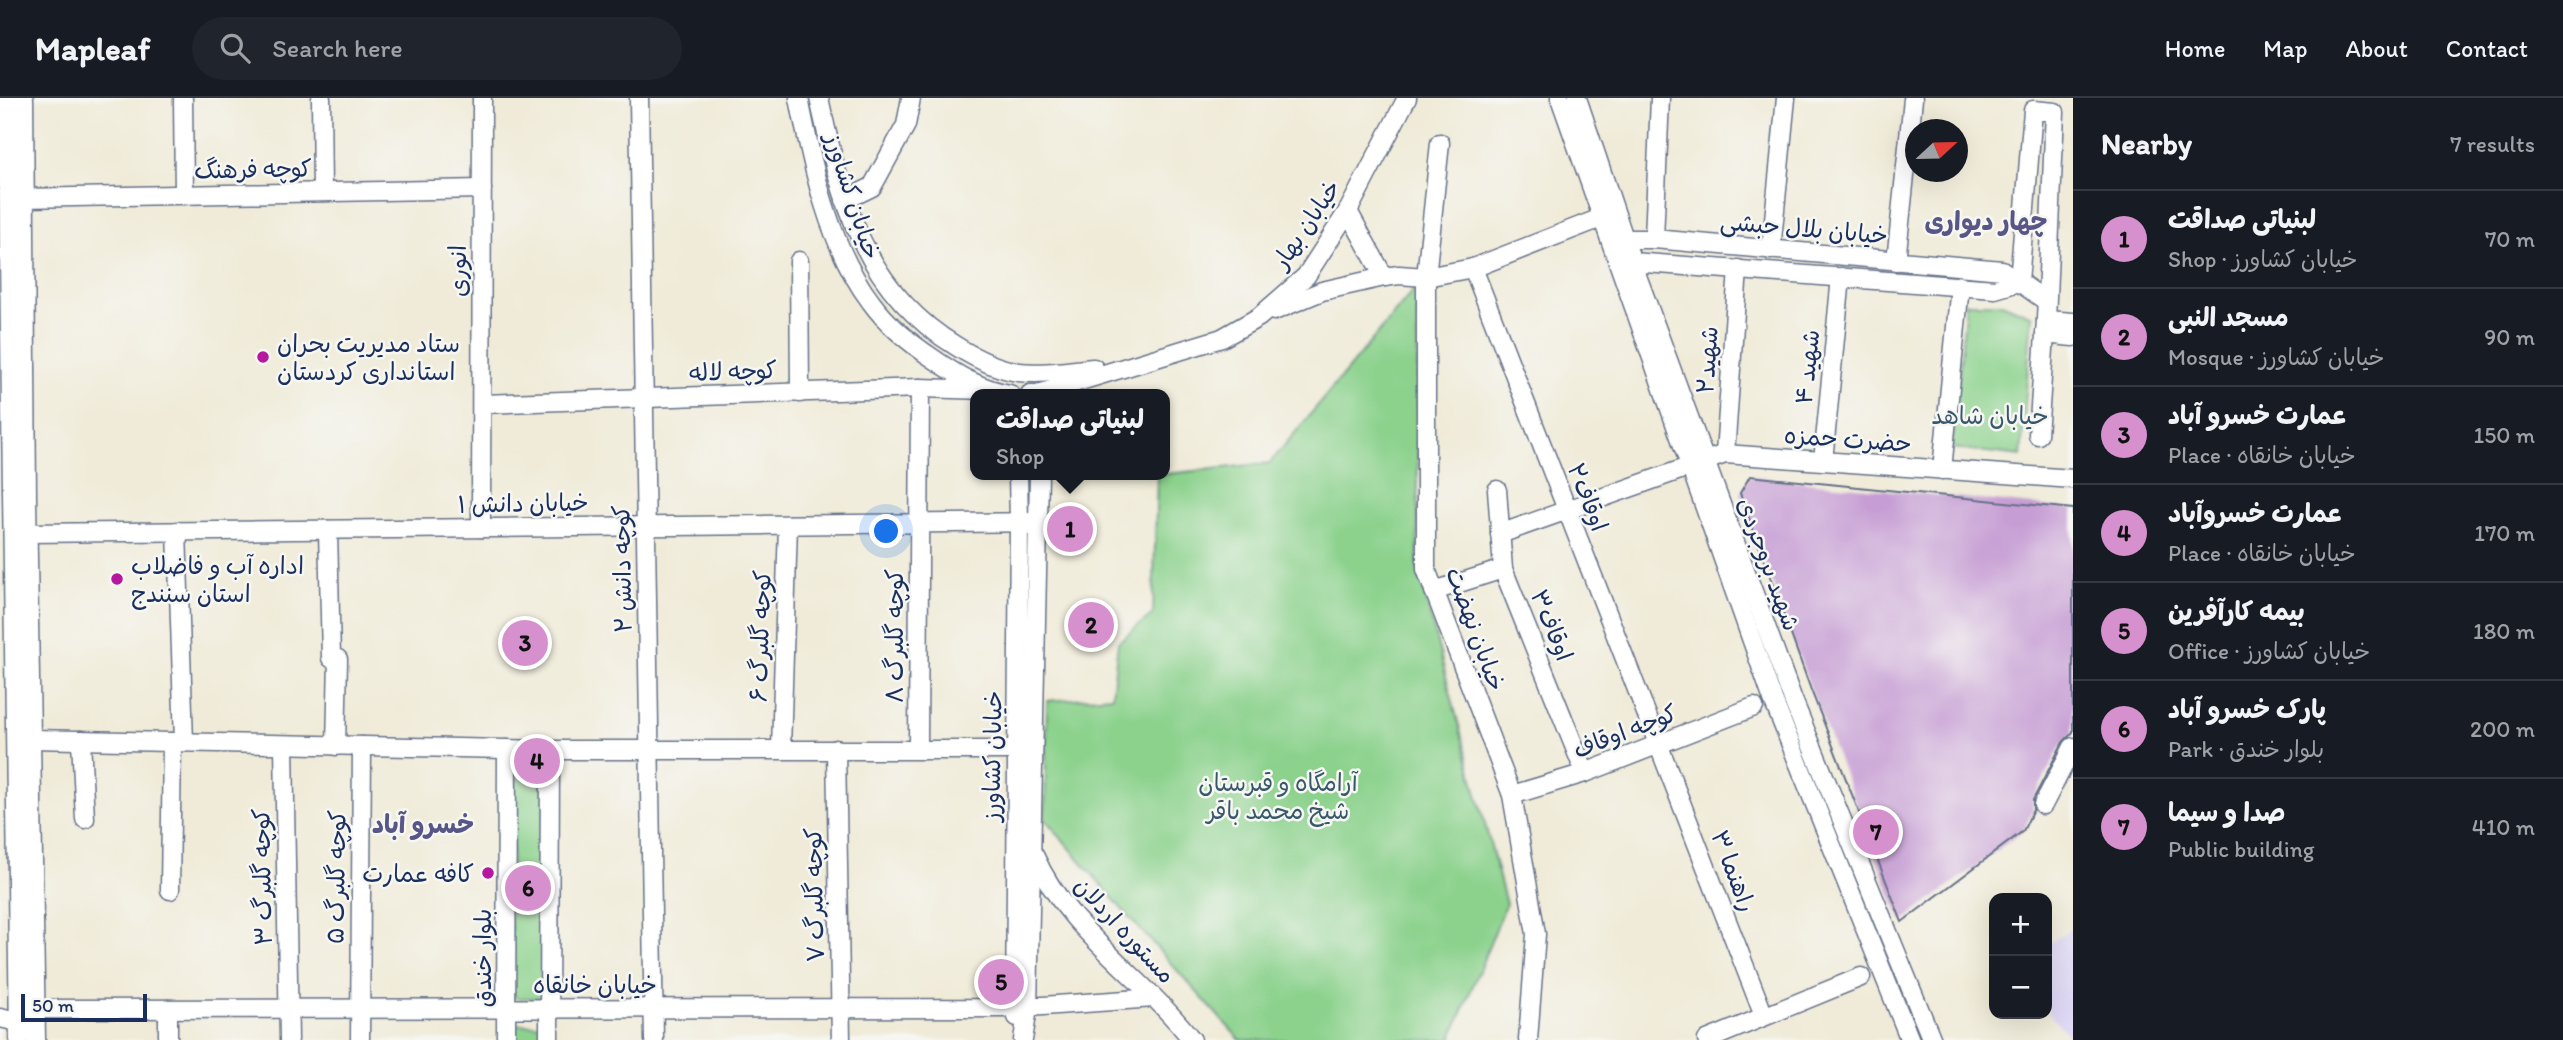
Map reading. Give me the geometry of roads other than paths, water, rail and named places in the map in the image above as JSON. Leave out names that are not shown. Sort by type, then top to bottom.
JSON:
[{"type":"street","points":[[7,98],[4,218],[13,527],[19,1031]]},
{"type":"street","points":[[24,98],[24,198],[13,527],[31,739],[36,1040]]},
{"type":"street","points":[[183,98],[184,195]]},
{"type":"street","points":[[321,98],[322,192]]},
{"type":"street","name":"انوری","points":[[481,528],[482,98]]},
{"type":"street","name":"کوچه دانش ۲","points":[[639,98],[654,1040]]},
{"type":"street","name":"خیابان کشاورز","points":[[799,98],[811,156],[828,212],[839,246],[855,278],[872,304],[899,332],[951,371],[984,389]]},
{"type":"street","name":"خیابان کشاورز","points":[[819,98],[845,200],[857,234],[879,275],[906,308],[938,335],[979,360],[1016,372],[1038,373]]},
{"type":"street","points":[[845,200],[872,187],[906,125],[911,98]]},
{"type":"street","name":"خیابان بهار","points":[[1053,389],[1222,338],[1259,317],[1306,276],[1348,211],[1407,98]]},
{"type":"street","name":"شهید بروجردی","points":[[1560,98],[1601,218],[1697,464],[1932,1040]]},
{"type":"street","name":"شهید بروجردی","points":[[1577,98],[1773,699],[1910,1040]]},
{"type":"street","points":[[1654,239],[1660,98]]},
{"type":"street","points":[[1771,250],[1786,98]]},
{"type":"street","points":[[1896,261],[1913,99]]},
{"type":"street","points":[[2019,282],[2033,110],[2055,113],[2046,327],[2038,435]]},
{"type":"street","name":"خیابان نهضت","points":[[1440,143],[1426,277],[1426,569],[1512,795],[1536,934],[1528,1040]]},
{"type":"street","name":"کوچه فرهنگ","points":[[24,198],[482,189]]},
{"type":"street","points":[[1348,211],[1384,277]]},
{"type":"street","points":[[1259,317],[1322,291],[1384,277],[1426,277],[1473,268],[1601,218]]},
{"type":"street","name":"خیابان بلال حبشی","points":[[1624,239],[1654,239],[2002,270],[2046,301]]},
{"type":"street","points":[[799,261],[800,393]]},
{"type":"street","name":"خیابان بلال حبشی","points":[[1632,262],[1995,289],[2019,282]]},
{"type":"street","name":"اوقاف۲","points":[[1473,268],[1658,744]]},
{"type":"street","name":"شهید۲","points":[[1725,454],[1738,270]]},
{"type":"street","name":"شهید ۴","points":[[1823,461],[1841,277]]},
{"type":"street","points":[[1942,470],[1960,285]]},
{"type":"street","points":[[2046,327],[2073,321]]},
{"type":"street","points":[[2046,327],[2073,337]]},
{"type":"street","name":"خیابان بهار","points":[[1038,373],[1127,365]]},
{"type":"street","name":"خیابان کشاورز","points":[[1014,389],[1016,372]]},
{"type":"street","points":[[1038,373],[1038,389]]},
{"type":"street","name":"کوچه لاله","points":[[482,404],[920,388],[970,390]]},
{"type":"street","name":"کوچه گلبرگ ۸","points":[[918,749],[920,388]]},
{"type":"street","name":"حضرت حمزه","points":[[1500,534],[1725,454],[2073,480]]},
{"type":"street","name":"خیابان کشاورز","points":[[1017,480],[1017,750],[1026,1039]]},
{"type":"street","name":"خیابان کشاورز","points":[[1025,1008],[1038,480]]},
{"type":"street","name":"اوقاف۳","points":[[1497,490],[1503,569],[1586,773]]},
{"type":"street","name":"خیابان دانش ۱","points":[[13,527],[177,531],[1039,522]]},
{"type":"street","name":"کوچه گلبرگ ۶","points":[[780,749],[788,525]]},
{"type":"street","points":[[328,530],[331,658],[338,659],[337,746]]},
{"type":"street","points":[[170,890],[178,742],[177,531]]},
{"type":"street","points":[[1434,591],[1503,569]]},
{"type":"street","name":"کوچه اوقاف","points":[[1512,795],[1586,773],[1754,707]]},
{"type":"street","points":[[31,739],[508,750],[1017,750]]},
{"type":"street","points":[[80,740],[85,819]]},
{"type":"street","name":"کوچه گلبرگ ۳","points":[[284,744],[289,1040]]},
{"type":"street","name":"راهنما ۳","points":[[1658,744],[1765,1016]]},
{"type":"street","name":"کوچه گلبرگ ۵","points":[[359,1040],[362,746]]},
{"type":"street","points":[[2042,805],[2073,747]]},
{"type":"street","name":"کوچه گلبرگ ۷","points":[[836,749],[841,1040]]},
{"type":"street","name":"بلوار خندق","points":[[506,1040],[508,750]]},
{"type":"street","points":[[549,1040],[550,750]]},
{"type":"street","name":"مستوره اردلان","points":[[1031,848],[1044,876],[1083,928],[1178,1022],[1192,1040]]},
{"type":"street","points":[[1025,1008],[1031,946],[1044,876]]},
{"type":"street","points":[[1707,1040],[1861,977]]},
{"type":"street","name":"خیابان خانقاه","points":[[35,1009],[1025,1008],[1154,998]]},
{"type":"street","points":[[168,1009],[168,1040]]},
{"type":"street","points":[[0,1018],[19,1031]]},
{"type":"place","name":"ستاد مدیریت بحران استانداری کردستان","points":[[263,357]]},
{"type":"place","name":"لبنیاتی ‌صداقت","points":[[1070,529]]},
{"type":"place","name":"اداره آب و فاضلاب استان سنندج","points":[[117,579]]},
{"type":"place","name":"مسجد النبی","points":[[1091,625]]},
{"type":"place","name":"عمارت خسرو آباد","points":[[525,643]]},
{"type":"place","name":"عمارت خسروآباد","points":[[537,761]]},
{"type":"place","name":"صدا و سیما","points":[[1876,832]]},
{"type":"place","name":"کافه عمارت","points":[[488,873]]},
{"type":"place","name":"پارک خسرو آباد","points":[[528,888]]},
{"type":"place","name":"بیمه کارآفرین","points":[[1001,982]]},
{"type":"district","name":"چهار دیواری","points":[[1986,221]]},
{"type":"district","name":"خسرو آباد","points":[[423,824]]},
{"type":"park label","name":"خیابان شاهد","points":[[1990,415]]},
{"type":"park label","name":"آرامگاه و قبرستان شیخ محمد باقر","points":[[1278,796]]}]
